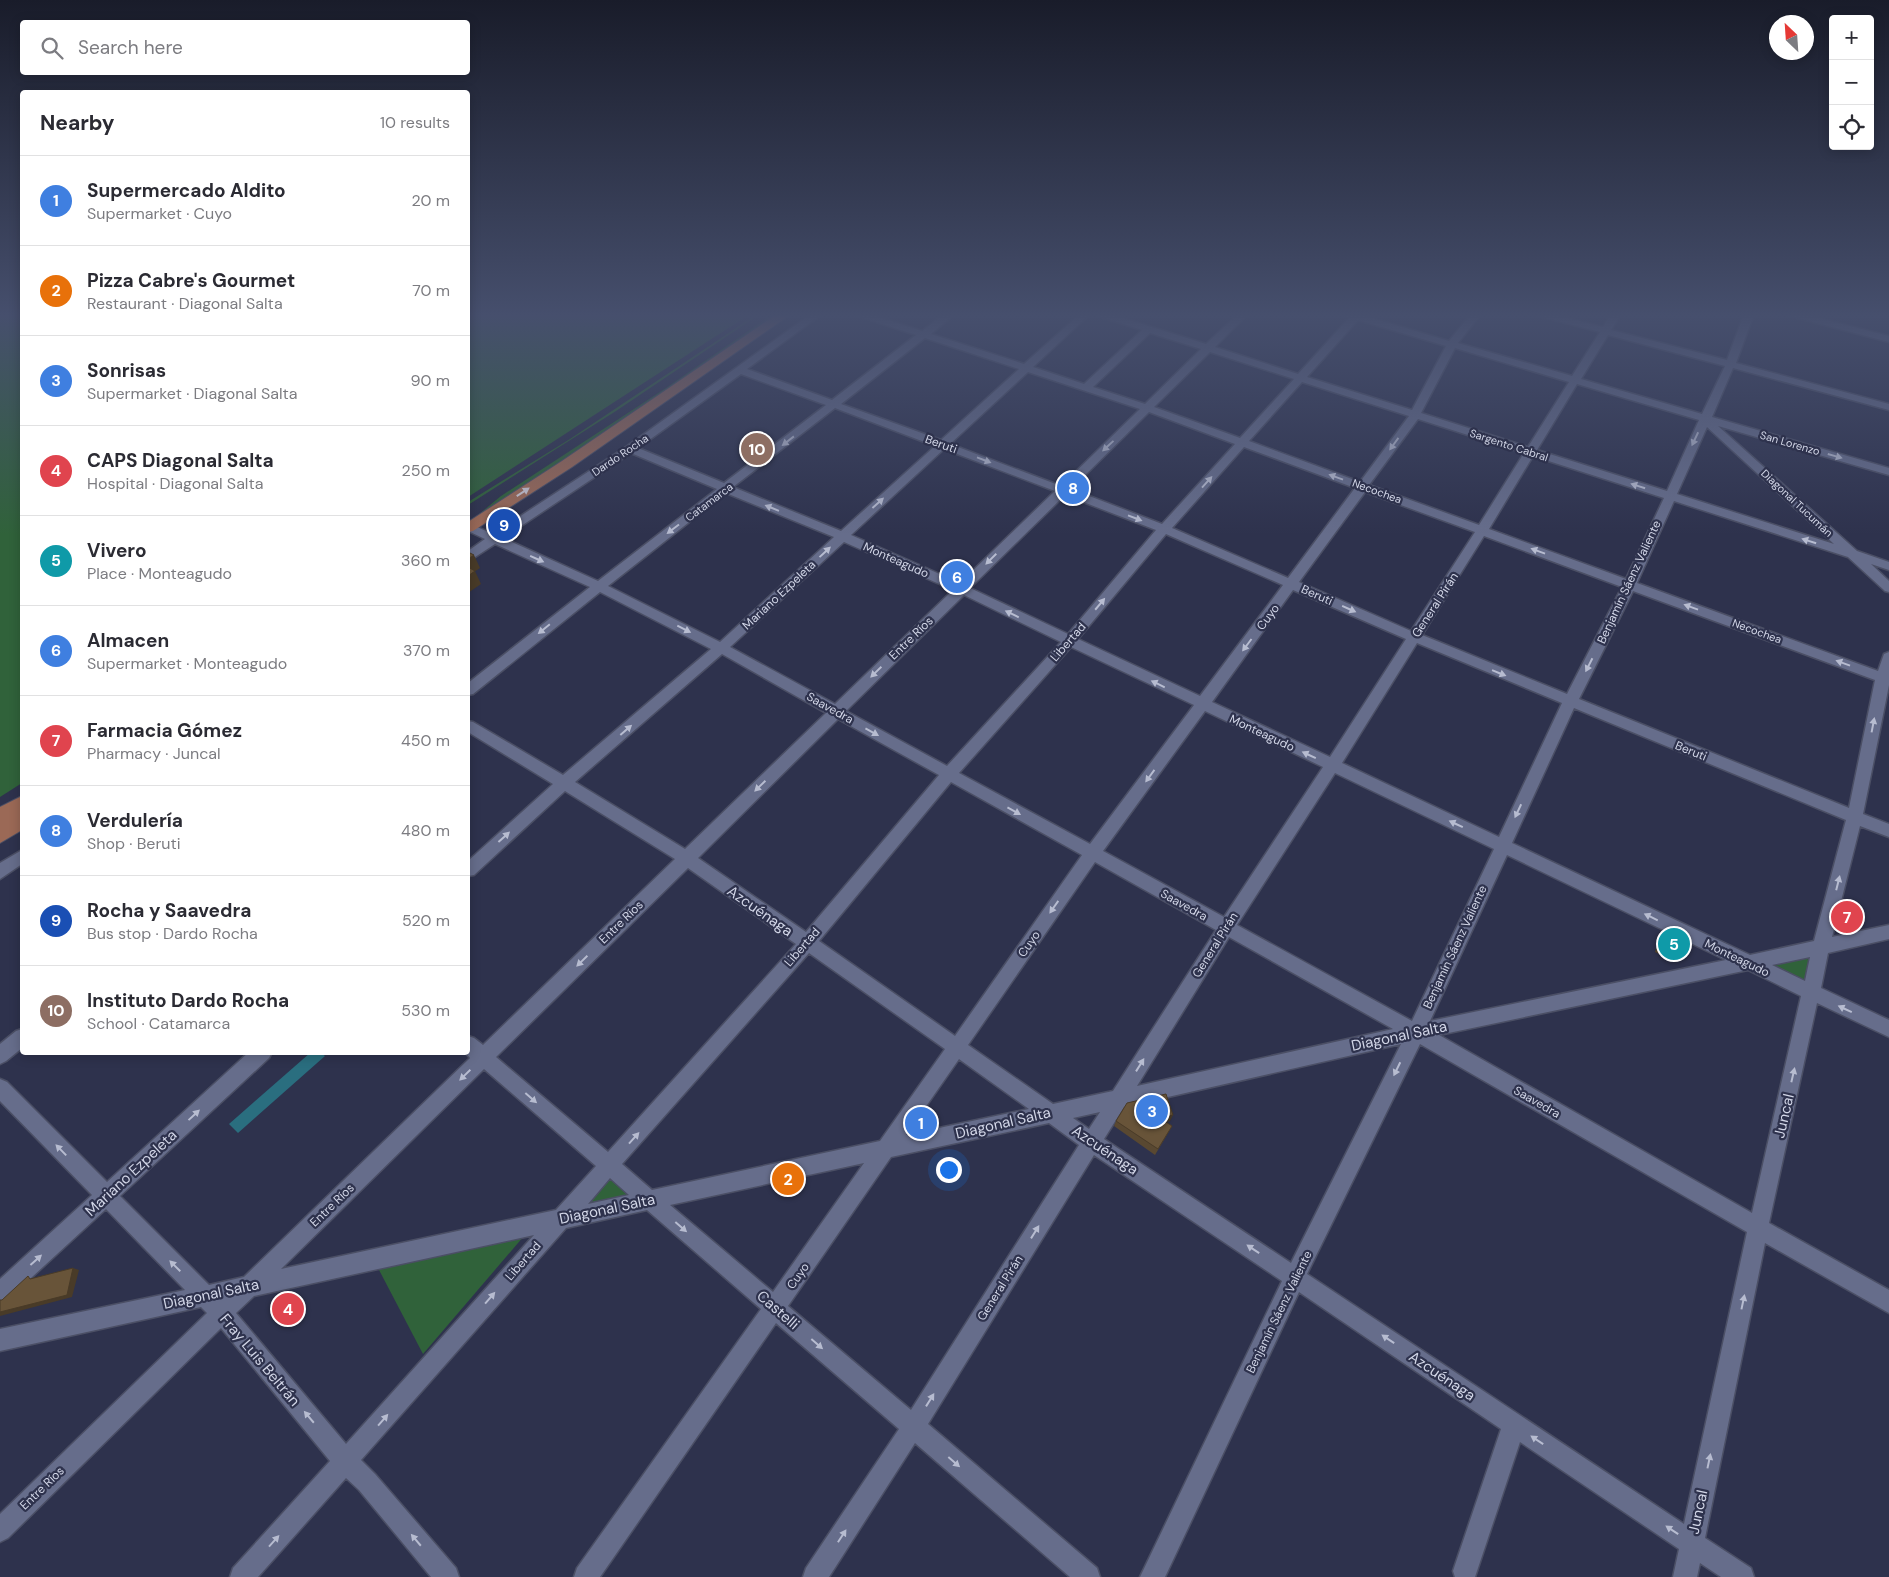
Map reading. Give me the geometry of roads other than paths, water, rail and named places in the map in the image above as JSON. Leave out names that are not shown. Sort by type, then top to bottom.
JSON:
[{"type":"main road","points":[[470,523],[660,388]]},
{"type":"main road","points":[[470,523],[567,464],[678,388]]},
{"type":"main road","points":[[0,817],[20,804]]},
{"type":"main road","points":[[0,835],[20,821]]},
{"type":"street","name":"Dardo Rocha","points":[[470,555],[630,449],[716,388]]},
{"type":"street","name":"Beruti","points":[[787,388],[1164,530],[1414,638],[1889,831]]},
{"type":"street","name":"Catamarca","points":[[470,688],[598,586],[855,388]]},
{"type":"street","name":"Mariano Ezpeleta","points":[[470,868],[564,783],[721,648],[1005,388]]},
{"type":"street","name":"Necochea","points":[[1089,388],[1364,486],[1886,678]]},
{"type":"street","name":"Entre Ríos","points":[[0,1530],[1061,490],[1169,388]]},
{"type":"street","name":"Libertad","points":[[242,1577],[610,1165],[806,943],[948,775],[1069,641],[1164,530],[1293,388]]},
{"type":"street","name":"Sargento Cabral","points":[[1331,388],[1889,566]]},
{"type":"street","name":"Cuyo","points":[[586,1577],[1092,854],[1364,486],[1415,415],[1429,388]]},
{"type":"street","name":"General Pirán","points":[[815,1577],[913,1427],[1226,928],[1414,638],[1570,388]]},
{"type":"street","name":"San Lorenzo","points":[[1601,388],[1889,472]]},
{"type":"street","name":"Benjamín Sáenz Valiente","points":[[1152,1577],[1295,1277],[1416,1032],[1570,702],[1630,584],[1719,388]]},
{"type":"street","points":[[1815,388],[1889,408]]},
{"type":"street","name":"Diagonal Tucumán","points":[[1704,418],[1889,588]]},
{"type":"street","name":"Monteagudo","points":[[630,449],[842,536],[961,589],[1202,705],[1502,845],[1811,994],[1889,1029]]},
{"type":"street","name":"Saavedra","points":[[470,525],[493,539],[598,586],[721,648],[1416,1032],[1758,1229],[1889,1302]]},
{"type":"street","name":"Juncal","points":[[1685,1577],[1758,1229],[1821,947],[1855,817],[1889,657]]},
{"type":"street","name":"Azcuénaga","points":[[470,727],[686,858],[1092,1142],[1742,1577]]},
{"type":"street","points":[[0,872],[20,857]]},
{"type":"street","name":"Diagonal Salta","points":[[0,1340],[1049,1112],[1118,1099],[1416,1032],[1889,932]]},
{"type":"street","points":[[0,1055],[20,1039]]},
{"type":"street","name":"Castelli","points":[[470,1046],[1088,1577]]},
{"type":"street","name":"Mariano Ezpeleta","points":[[0,1293],[260,1055]]},
{"type":"street","name":"Fray Luis Beltrán","points":[[0,1088],[222,1313],[346,1462],[367,1482],[447,1577]]},
{"type":"street","points":[[1465,1571],[1514,1424]]},
{"type":"water","points":[[308,1055],[325,1056],[238,1133],[229,1124]]},
{"type":"place","name":"Instituto Dardo Rocha","points":[[757,449]]},
{"type":"place","name":"Verdulería","points":[[1073,488]]},
{"type":"place","name":"Rocha y Saavedra","points":[[504,525]]},
{"type":"place","name":"Almacen","points":[[957,577]]},
{"type":"place","name":"Farmacia Gómez","points":[[1847,917]]},
{"type":"place","name":"Vivero","points":[[1674,944]]},
{"type":"place","name":"Sonrisas","points":[[1152,1111]]},
{"type":"place","name":"Supermercado Aldito","points":[[921,1123]]},
{"type":"place","name":"Pizza Cabre's Gourmet","points":[[788,1179]]},
{"type":"place","name":"CAPS Diagonal Salta","points":[[288,1309]]}]
